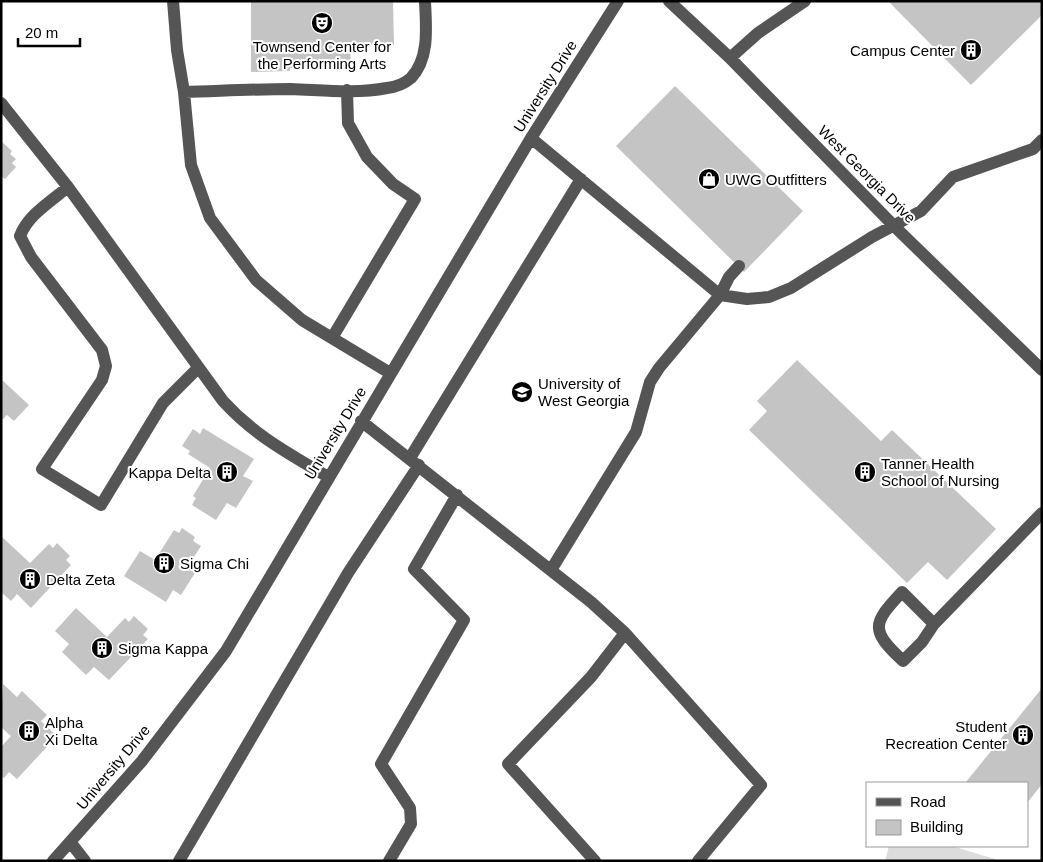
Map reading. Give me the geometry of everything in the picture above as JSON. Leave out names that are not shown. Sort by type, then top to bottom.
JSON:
[{"type":"street","points":[[173,1],[191,165],[210,218],[256,280],[302,320],[390,374]]},
{"type":"street","points":[[184,92],[264,89],[385,89],[399,86],[413,75],[423,57],[426,36],[425,1]]},
{"type":"street","name":"University Drive","points":[[53,861],[142,761],[226,651],[531,138],[618,1]]},
{"type":"street","name":"West Georgia Drive","points":[[669,1],[730,58],[894,226],[1042,370]]},
{"type":"street","points":[[730,58],[753,36],[805,1]]},
{"type":"street","points":[[332,338],[415,199],[393,184],[367,157],[348,123],[347,90]]},
{"type":"street","points":[[1,104],[68,187],[197,369],[241,421],[261,437],[328,477]]},
{"type":"street","points":[[531,138],[720,295],[747,298],[769,297],[791,288],[872,237],[921,211],[953,177],[1033,149],[1042,140]]},
{"type":"street","points":[[179,861],[581,179]]},
{"type":"street","points":[[68,187],[24,225],[20,236],[31,257],[102,350],[106,366],[102,380],[42,469],[101,505],[163,403],[197,369]]},
{"type":"street","points":[[551,570],[636,432],[650,382],[720,295],[729,277],[738,266]]},
{"type":"street","points":[[361,421],[551,570],[625,633],[761,786],[698,861]]},
{"type":"street","points":[[389,861],[411,824],[410,808],[381,764],[464,620],[414,569],[458,496]]},
{"type":"street","points":[[934,624],[902,592],[883,612],[879,621],[878,631],[883,641],[903,661],[922,642],[934,624],[1042,513]]},
{"type":"street","points":[[596,861],[508,764],[591,677],[625,633]]},
{"type":"street","points":[[71,843],[85,861]]},
{"type":"shaded area","points":[[889,847],[955,847],[1001,861],[885,861]]},
{"type":"building","name":"Townsend Center for the Performing Arts","points":[[251,1],[393,1],[394,45],[350,45],[351,68],[290,68],[290,71],[251,72]]},
{"type":"building","name":"Campus Center","points":[[888,1],[1042,1],[1042,15],[971,85]]},
{"type":"building","name":"UWG Outfitters","points":[[675,86],[803,211],[744,272],[616,146]]},
{"type":"building","points":[[1,141],[12,151],[10,154],[16,159],[12,163],[16,167],[5,179],[1,176]]},
{"type":"building","name":"Tanner Health School of Nursing","points":[[797,360],[881,441],[892,430],[996,529],[947,580],[928,562],[907,583],[749,430],[767,411],[757,401]]},
{"type":"building","points":[[1,379],[29,405],[14,421],[7,415],[1,421]]},
{"type":"building","name":"Kappa Delta","points":[[203,428],[254,459],[243,476],[253,481],[236,508],[227,503],[216,520],[192,505],[196,498],[193,496],[210,468],[188,454],[190,451],[182,446],[193,429],[200,434]]},
{"type":"building","name":"Sigma Chi","points":[[182,528],[195,537],[193,541],[201,546],[192,560],[200,565],[181,595],[173,590],[166,602],[124,576],[140,551],[155,560],[174,530],[179,533]]},
{"type":"building","name":"Delta Zeta","points":[[1,536],[30,563],[49,544],[53,548],[57,543],[70,556],[66,560],[71,565],[31,608],[17,594],[11,601],[1,592]]},
{"type":"building","name":"Sigma Kappa","points":[[76,608],[107,637],[125,618],[129,622],[134,616],[148,629],[143,635],[148,639],[109,680],[94,667],[86,675],[62,652],[69,644],[55,631]]},
{"type":"building","name":"Alpha Xi Delta","points":[[3,684],[17,697],[22,691],[47,715],[41,721],[57,736],[17,779],[9,772],[4,778],[1,776],[1,747],[11,736],[1,727]]},
{"type":"building","name":"Student Recreation Center","points":[[1042,688],[1042,784],[1028,802],[1028,782],[966,782]]},
{"type":"place","name":"Townsend Center for the Performing Arts","points":[[322,23]]},
{"type":"place","name":"Campus Center","points":[[971,50]]},
{"type":"place","name":"UWG Outfitters","points":[[709,179]]},
{"type":"place","name":"University of West Georgia","points":[[522,392]]},
{"type":"place","name":"Kappa Delta","points":[[227,472]]},
{"type":"place","name":"Tanner Health School of Nursing","points":[[865,472]]},
{"type":"place","name":"Sigma Chi","points":[[164,563]]},
{"type":"place","name":"Delta Zeta","points":[[30,579]]},
{"type":"place","name":"Sigma Kappa","points":[[102,648]]},
{"type":"place","name":"Alpha Xi Delta","points":[[29,731]]},
{"type":"place","name":"Student Recreation Center","points":[[1023,735]]}]
